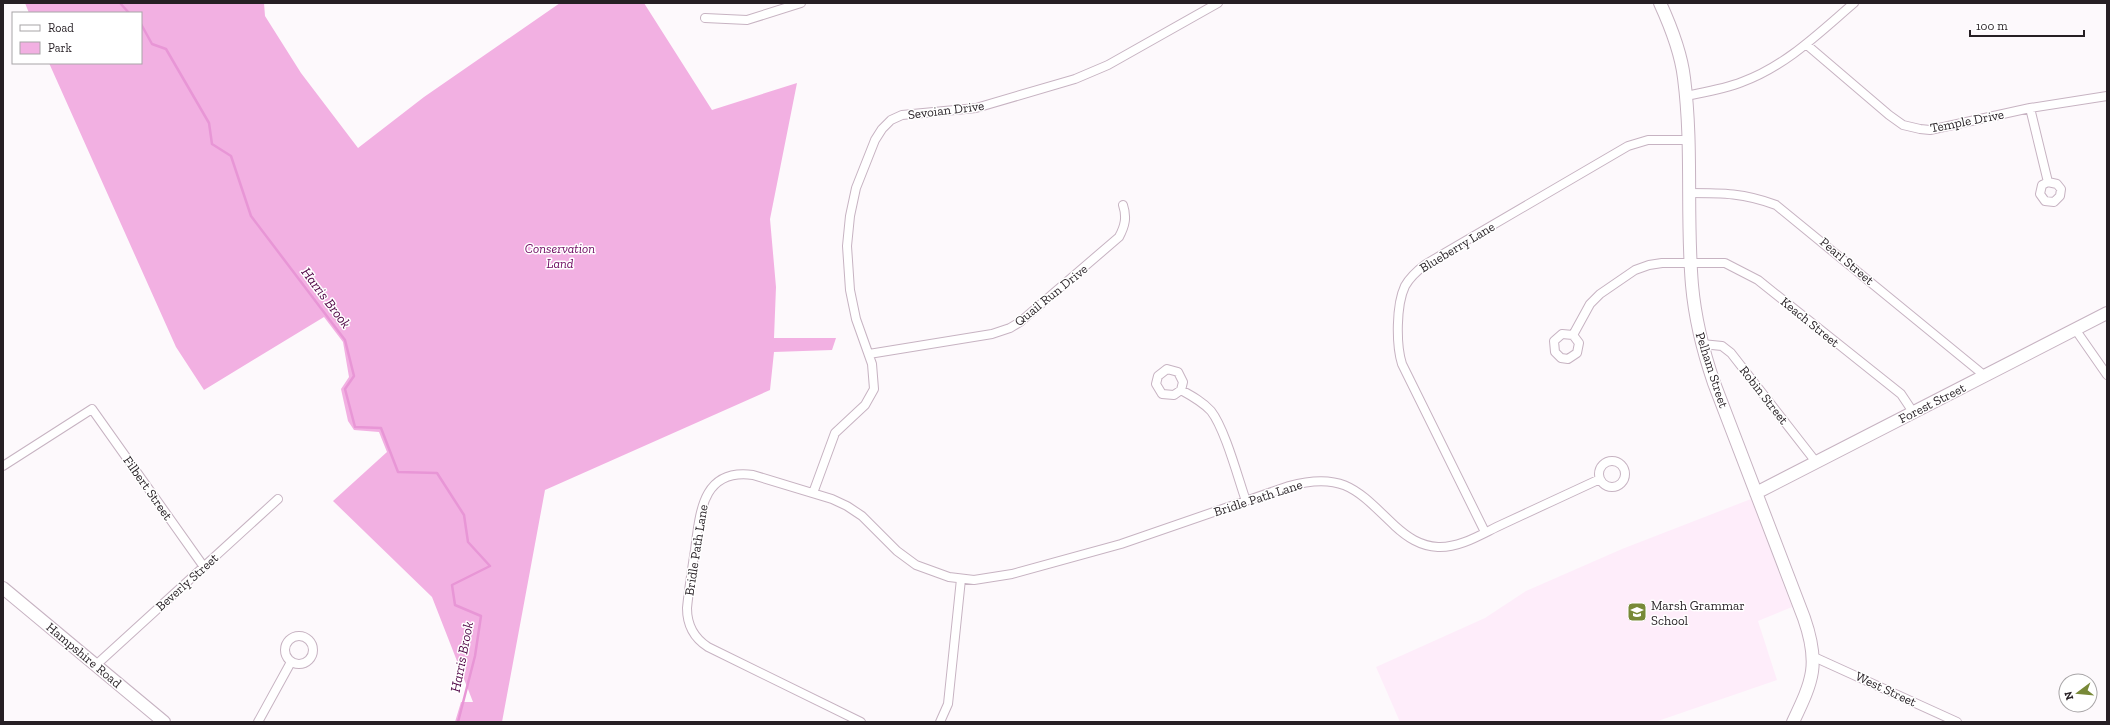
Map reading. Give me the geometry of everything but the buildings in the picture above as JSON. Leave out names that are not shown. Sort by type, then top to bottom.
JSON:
[{"type":"street","points":[[705,18],[747,20],[802,3]]},
{"type":"street","name":"Sevoian Drive","points":[[813,493],[835,433],[865,405],[872,395],[874,378],[869,354],[852,305],[847,275],[848,238],[852,202],[860,176],[875,140],[886,124],[902,115],[976,108],[1075,79],[1108,64],[1218,3]]},
{"type":"street","name":"Pelham Street","points":[[1660,3],[1674,38],[1684,77],[1688,140],[1690,262],[1694,307],[1702,344],[1714,383],[1804,618],[1814,657],[1810,684],[1792,722]]},
{"type":"street","points":[[1686,96],[1731,86],[1747,80],[1807,45],[1854,3]]},
{"type":"street","name":"Temple Drive","points":[[1807,45],[1889,115],[1903,125],[1911,128],[1930,130],[2030,108],[2107,96]]},
{"type":"street","points":[[2030,108],[2048,182]]},
{"type":"street","name":"Blueberry Lane","points":[[1485,532],[1402,364],[1398,341],[1401,298],[1407,283],[1413,274],[1426,264],[1628,146],[1648,140],[1688,140]]},
{"type":"street","name":"Pearl Street","points":[[1689,193],[1732,193],[1757,198],[1776,205],[1985,376]]},
{"type":"street","name":"Quail Run Drive","points":[[869,354],[992,334],[1015,326],[1119,237],[1125,225],[1126,217],[1123,205]]},
{"type":"street","name":"Keach Street","points":[[1573,335],[1590,304],[1600,294],[1629,273],[1642,266],[1656,263],[1725,263],[1758,280],[1901,394],[1913,412]]},
{"type":"street","name":"Forest Street","points":[[1756,493],[2107,313]]},
{"type":"street","points":[[2075,330],[2107,375]]},
{"type":"street","name":"Robin Street","points":[[1702,344],[1718,344],[1726,348],[1816,462]]},
{"type":"street","points":[[1181,390],[1204,404],[1215,417],[1246,500]]},
{"type":"street","name":"Filbert Street","points":[[3,466],[92,409],[204,567]]},
{"type":"street","name":"Bridle Path Lane","points":[[861,722],[708,647],[693,633],[687,618],[687,602],[700,512],[704,499],[711,488],[728,477],[747,474],[832,499],[855,510],[897,551],[916,565],[938,574],[961,579],[987,579],[1006,575],[1107,548],[1246,500],[1304,482],[1335,481],[1356,491],[1405,535],[1420,543],[1435,547],[1451,546],[1600,479]]},
{"type":"street","name":"Beverly Street","points":[[96,665],[278,499]]},
{"type":"street","points":[[940,722],[948,704],[961,579]]},
{"type":"street","name":"Hampshire Road","points":[[3,588],[164,722]]},
{"type":"street","name":"West Street","points":[[1814,657],[1958,722]]},
{"type":"street","points":[[258,722],[291,662]]},
{"type":"shaded area","name":"Marsh Grammar School","points":[[1751,499],[1792,607],[1758,621],[1777,680],[1655,722],[1400,722],[1376,667],[1485,618],[1526,591],[1622,549]]},
{"type":"green space","name":"Conservation Land","points":[[25,3],[264,3],[265,16],[301,73],[358,148],[424,97],[560,3],[644,3],[712,110],[797,83],[770,219],[776,287],[774,338],[836,338],[832,350],[774,352],[770,390],[545,490],[502,722],[455,722],[461,702],[473,702],[432,597],[333,501],[387,452],[379,432],[354,430],[348,421],[341,389],[349,377],[343,342],[324,317],[204,390],[176,347],[49,64],[142,64],[142,12],[29,12]]},
{"type":"waterway","name":"Harris Brook","points":[[120,3],[128,12]]},
{"type":"waterway","name":"Harris Brook","points":[[142,26],[152,44],[166,49],[209,123],[212,144],[231,156],[251,216],[345,340],[354,376],[345,389],[355,427],[381,428],[398,472],[437,473],[464,515],[468,542],[490,566],[452,585],[455,605],[481,616],[475,656],[458,722]]},
{"type":"place","name":"Marsh Grammar School","points":[[1637,612]]}]
